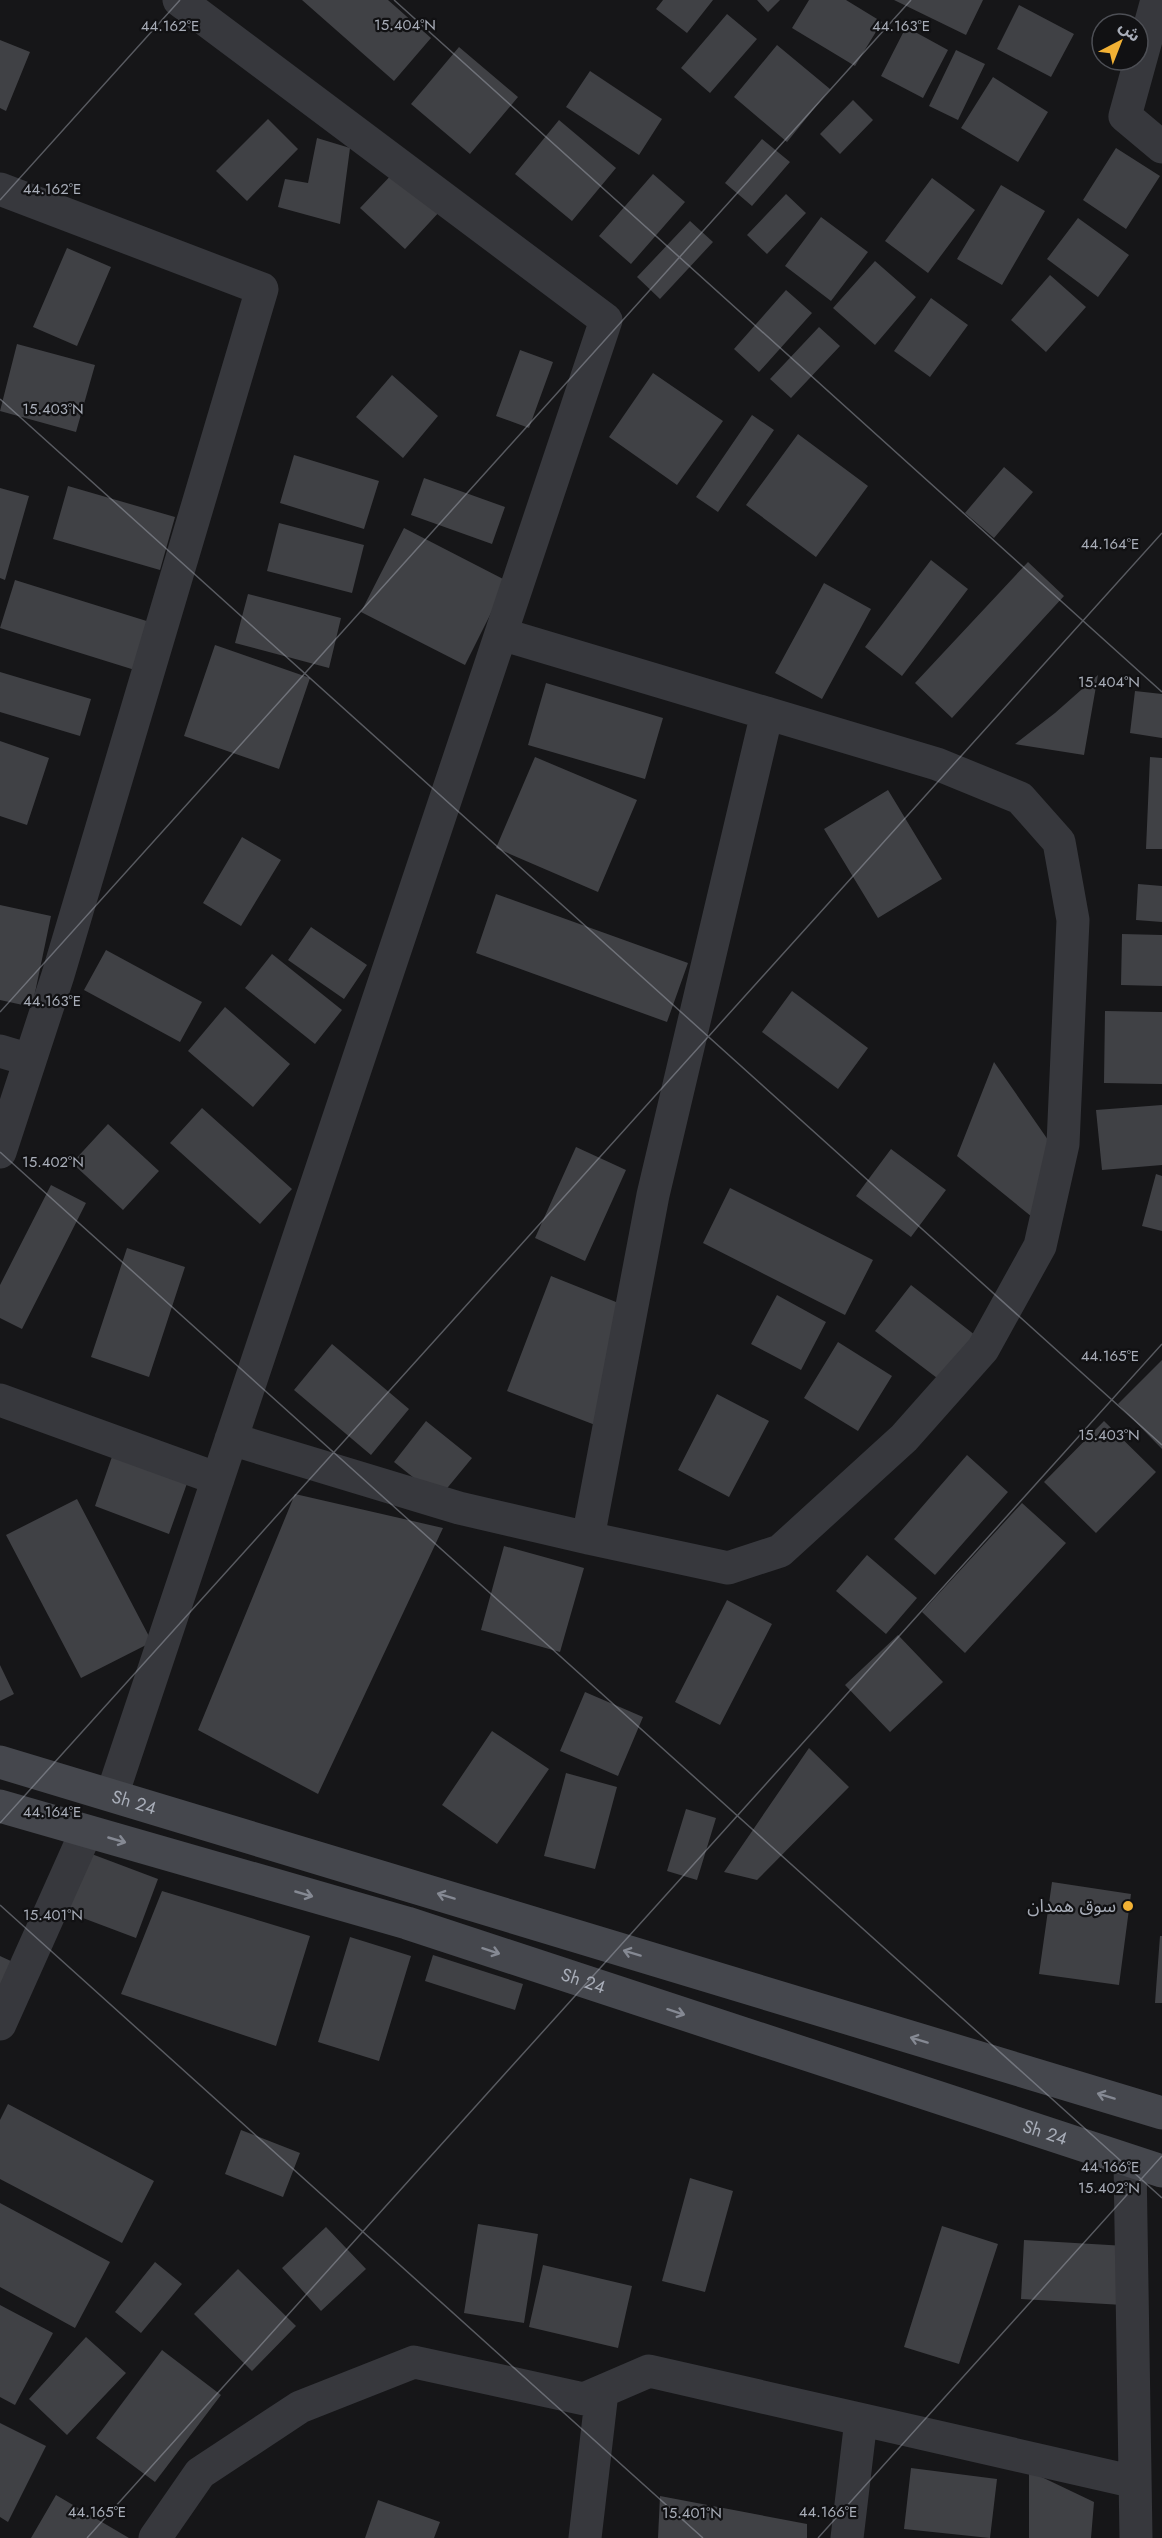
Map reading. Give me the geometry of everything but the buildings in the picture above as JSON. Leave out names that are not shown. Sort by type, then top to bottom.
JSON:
[{"type":"street","points":[[112,1795],[606,320],[179,0]]},
{"type":"street","points":[[1157,0],[1125,116],[1162,147]]},
{"type":"street","points":[[0,189],[262,289],[65,952],[15,1056],[0,1152]]},
{"type":"street","points":[[231,1439],[459,1508],[728,1568],[780,1551],[904,1438],[983,1349],[1040,1246],[1063,1144],[1073,920],[1059,842],[1020,798],[937,764],[501,634]]},
{"type":"street","points":[[588,1538],[654,1195],[767,713]]},
{"type":"street","points":[[0,1400],[218,1479]]},
{"type":"street","name":"Sh 24","points":[[0,1762],[1162,2113]]},
{"type":"street","name":"Sh 24","points":[[0,1806],[407,1923],[1162,2171]]},
{"type":"street","points":[[0,2024],[86,1832]]},
{"type":"street","points":[[1130,2162],[1136,2538]]},
{"type":"street","points":[[155,2538],[200,2473],[300,2407],[414,2362],[584,2399],[648,2371],[1135,2482]]},
{"type":"street","points":[[585,2538],[602,2392]]},
{"type":"street","points":[[847,2538],[861,2420]]},
{"type":"place","name":"سوق همدان","points":[[1128,1906]]}]
